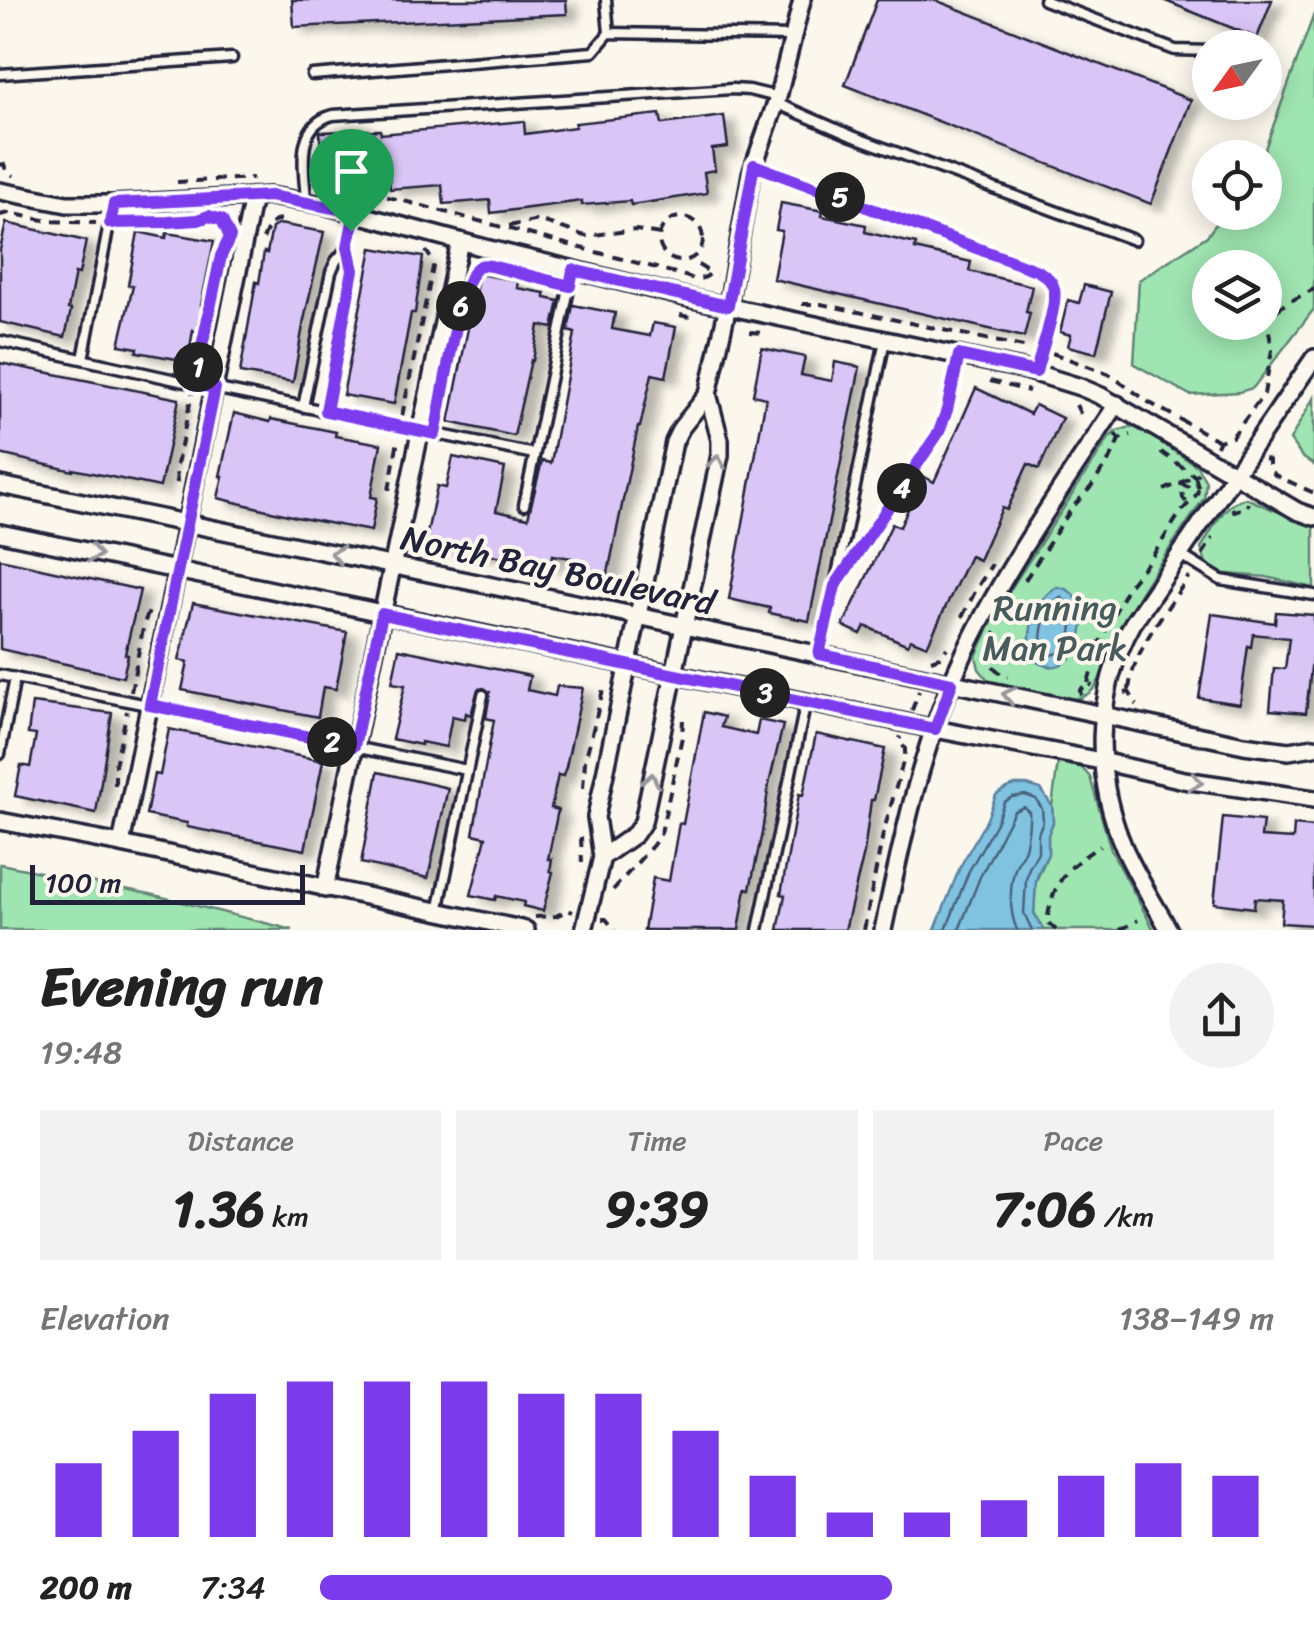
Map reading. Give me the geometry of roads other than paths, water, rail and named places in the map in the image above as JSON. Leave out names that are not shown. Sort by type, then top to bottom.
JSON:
[{"type":"street","points":[[584,930],[602,857],[596,817],[675,437],[708,394],[754,165],[778,100],[802,0]]},
{"type":"street","points":[[0,191],[67,204],[270,196],[306,202],[573,270],[1036,372],[1117,404],[1314,517]]},
{"type":"street","points":[[121,844],[253,197]]},
{"type":"street","points":[[324,889],[460,241]]},
{"type":"street","points":[[1169,930],[1124,848],[1101,760],[1104,714],[1114,663],[1134,623],[1179,554],[1311,369]]},
{"type":"street","points":[[602,857],[641,826],[720,455],[708,394]]},
{"type":"street","points":[[883,930],[913,794],[963,656],[998,590],[1117,404]]},
{"type":"street","name":"North Bay Boulevard","points":[[0,485],[1244,745],[1289,751],[1314,747]]},
{"type":"street","points":[[0,533],[1184,780],[1314,799]]},
{"type":"street","points":[[0,822],[526,930]]},
{"type":"lane","points":[[312,75],[593,52],[609,33],[606,0]]},
{"type":"lane","points":[[1044,0],[1176,50],[1192,50]]},
{"type":"lane","points":[[609,33],[793,36]]},
{"type":"lane","points":[[0,74],[232,58]]},
{"type":"lane","points":[[306,202],[305,140],[315,123],[326,116],[737,89],[778,100],[852,136],[1134,240]]},
{"type":"lane","points":[[754,165],[1042,273],[1050,281],[1055,298],[1036,372]]},
{"type":"lane","points":[[83,359],[114,204]]},
{"type":"lane","points":[[326,411],[353,270],[348,247],[355,212]]},
{"type":"lane","points":[[303,407],[333,266],[348,247]]},
{"type":"lane","points":[[524,506],[573,270]]},
{"type":"lane","points":[[0,340],[534,454]]},
{"type":"lane","points":[[819,654],[884,340]]},
{"type":"lane","points":[[835,586],[939,432],[959,355]]},
{"type":"lane","points":[[1179,554],[1221,580],[1314,595]]},
{"type":"lane","points":[[0,675],[467,770]]},
{"type":"lane","points":[[0,754],[15,678]]},
{"type":"lane","points":[[438,912],[483,695]]},
{"type":"lane","points":[[758,930],[806,701]]},
{"type":"water","points":[[1057,587],[1071,593],[1079,604],[1081,636],[1065,662],[1052,666],[1035,661],[1030,641],[1033,620],[1042,600]]},
{"type":"water","points":[[1015,785],[1041,789],[1052,806],[1048,854],[1036,881],[1034,913],[1044,930],[935,930],[960,867],[996,795]]},
{"type":"park label","name":"Running Man Park","points":[[1055,628]]}]
